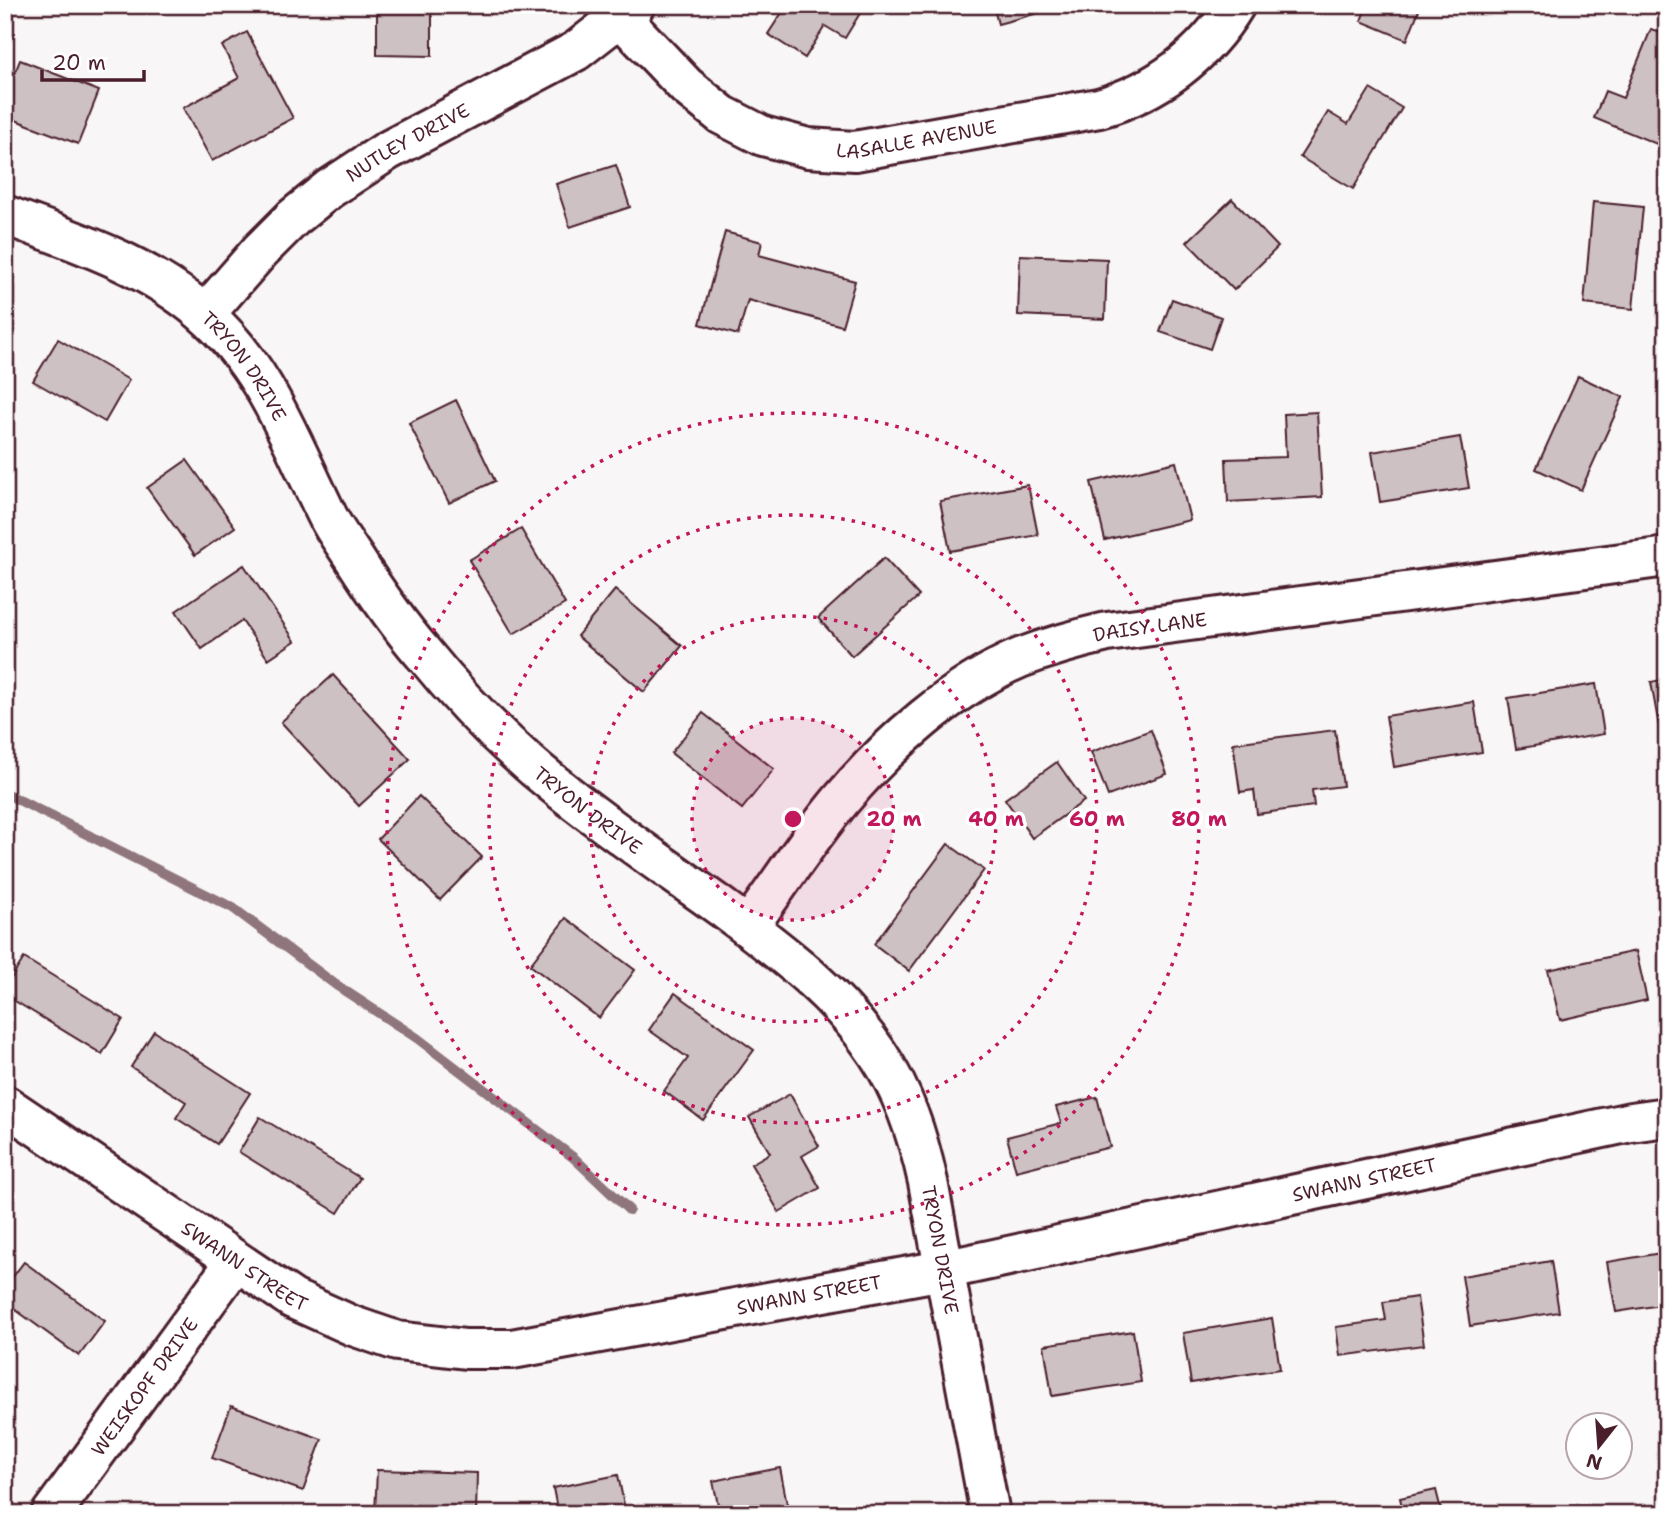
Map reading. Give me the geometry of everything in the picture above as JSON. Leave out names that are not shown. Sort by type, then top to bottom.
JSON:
[{"type":"street","name":"LASALLE AVENUE","points":[[622,9],[686,86],[722,115],[764,136],[808,148],[855,150],[1121,102],[1163,81],[1199,52],[1235,5]]},
{"type":"street","name":"NUTLEY DRIVE","points":[[205,314],[293,218],[330,189],[387,151],[576,51],[622,9]]},
{"type":"street","name":"TRYON DRIVE","points":[[5,215],[112,255],[163,283],[205,314],[245,358],[271,397],[330,521],[380,598],[423,654],[485,722],[554,784],[786,955],[849,1017],[878,1054],[901,1094],[918,1137],[929,1182],[943,1270],[990,1514]]},
{"type":"street","name":"DAISY LANE","points":[[748,927],[841,800],[870,769],[920,722],[977,681],[1018,659],[1061,643],[1107,632],[1667,557]]},
{"type":"street","name":"SWANN STREET","points":[[5,1105],[293,1299],[353,1326],[397,1340],[466,1349],[512,1349],[943,1270],[1631,1122],[1667,1117]]},
{"type":"street","name":"WEISKOPF DRIVE","points":[[51,1514],[236,1261]]},
{"type":"building","points":[[377,5],[432,5],[432,56],[377,55]]},
{"type":"building","points":[[787,5],[865,5],[845,38],[825,26],[805,58],[768,34]]},
{"type":"building","points":[[993,5],[1068,5],[998,24]]},
{"type":"building","points":[[1367,5],[1421,5],[1407,40],[1361,21]]},
{"type":"building","points":[[1651,29],[1667,36],[1667,140],[1664,147],[1594,118],[1605,91],[1623,98]]},
{"type":"building","points":[[247,32],[293,118],[212,161],[183,108],[239,78],[222,46]]},
{"type":"building","points":[[20,60],[99,91],[78,144],[5,116],[5,98]]},
{"type":"building","points":[[1370,89],[1402,108],[1353,189],[1300,157],[1328,112],[1348,124]]},
{"type":"building","points":[[616,165],[630,207],[570,227],[556,184]]},
{"type":"building","points":[[1232,199],[1278,247],[1234,290],[1187,242]]},
{"type":"building","points":[[1593,202],[1643,207],[1633,309],[1584,304]]},
{"type":"building","points":[[725,232],[762,242],[759,255],[855,281],[842,326],[748,300],[738,335],[700,324]]},
{"type":"building","points":[[1020,255],[1107,259],[1105,319],[1018,315]]},
{"type":"building","points":[[1172,299],[1221,317],[1210,349],[1160,332]]},
{"type":"building","points":[[5,313],[14,317],[5,339]]},
{"type":"building","points":[[58,339],[129,380],[105,422],[33,381]]},
{"type":"building","points":[[1578,376],[1623,397],[1581,490],[1536,469]]},
{"type":"building","points":[[456,400],[495,481],[449,503],[409,423]]},
{"type":"building","points":[[1317,412],[1322,497],[1228,502],[1226,459],[1286,457],[1284,414]]},
{"type":"building","points":[[1460,437],[1469,488],[1380,502],[1372,452]]},
{"type":"building","points":[[187,460],[235,527],[195,555],[147,488]]},
{"type":"building","points":[[1176,462],[1190,520],[1105,540],[1091,482]]},
{"type":"building","points":[[1028,485],[1038,535],[950,551],[940,501]]},
{"type":"building","points":[[521,529],[565,604],[513,634],[469,560]]},
{"type":"building","points":[[884,558],[919,596],[852,656],[818,618]]},
{"type":"building","points":[[244,565],[295,641],[268,659],[242,621],[202,649],[176,611]]},
{"type":"building","points":[[615,590],[682,646],[644,692],[577,636]]},
{"type":"building","points":[[333,675],[410,759],[359,806],[281,722]]},
{"type":"building","points":[[1667,679],[1667,731],[1660,732],[1651,682]]},
{"type":"building","points":[[1596,684],[1604,734],[1516,749],[1508,698]]},
{"type":"building","points":[[1474,702],[1482,752],[1394,767],[1386,716]]},
{"type":"building","points":[[703,713],[774,769],[742,809],[671,753]]},
{"type":"building","points":[[1151,730],[1167,774],[1108,796],[1091,752]]},
{"type":"building","points":[[1335,730],[1343,786],[1312,790],[1314,806],[1257,814],[1254,790],[1240,792],[1233,743]]},
{"type":"building","points":[[1057,762],[1084,801],[1032,838],[1005,799]]},
{"type":"building","points":[[419,796],[482,857],[440,900],[378,839]]},
{"type":"building","points":[[948,844],[984,870],[909,971],[874,944]]},
{"type":"building","points":[[566,918],[635,970],[599,1018],[530,965]]},
{"type":"building","points":[[1636,951],[1647,1000],[1560,1020],[1548,970]]},
{"type":"building","points":[[24,958],[123,1019],[102,1054],[5,995],[5,988]]},
{"type":"building","points":[[675,993],[754,1050],[703,1120],[664,1091],[688,1058],[649,1030]]},
{"type":"building","points":[[154,1031],[250,1093],[217,1144],[176,1118],[186,1102],[131,1067]]},
{"type":"building","points":[[790,1094],[819,1146],[802,1156],[820,1188],[779,1212],[751,1164],[770,1153],[749,1117]]},
{"type":"building","points":[[1097,1097],[1110,1147],[1016,1171],[1007,1137],[1061,1123],[1056,1107]]},
{"type":"building","points":[[260,1117],[360,1178],[338,1213],[239,1152]]},
{"type":"building","points":[[1667,1252],[1667,1304],[1616,1312],[1607,1262]]},
{"type":"building","points":[[1551,1261],[1559,1312],[1470,1326],[1462,1276]]},
{"type":"building","points":[[24,1262],[105,1321],[79,1356],[5,1302],[5,1287]]},
{"type":"building","points":[[1417,1297],[1424,1345],[1340,1356],[1336,1327],[1386,1320],[1383,1302]]},
{"type":"building","points":[[1272,1318],[1280,1369],[1191,1383],[1183,1333]]},
{"type":"building","points":[[1133,1331],[1141,1382],[1052,1396],[1044,1345]]},
{"type":"building","points":[[231,1406],[322,1439],[303,1491],[212,1458]]},
{"type":"building","points":[[780,1468],[789,1514],[720,1514],[713,1481]]},
{"type":"building","points":[[377,1470],[477,1473],[476,1514],[375,1514]]},
{"type":"building","points":[[618,1475],[626,1514],[558,1514],[553,1488]]},
{"type":"building","points":[[1436,1490],[1442,1514],[1404,1514],[1400,1498]]},
{"type":"waterway","points":[[5,793],[233,908],[336,985],[417,1038],[574,1158],[629,1210]]}]
